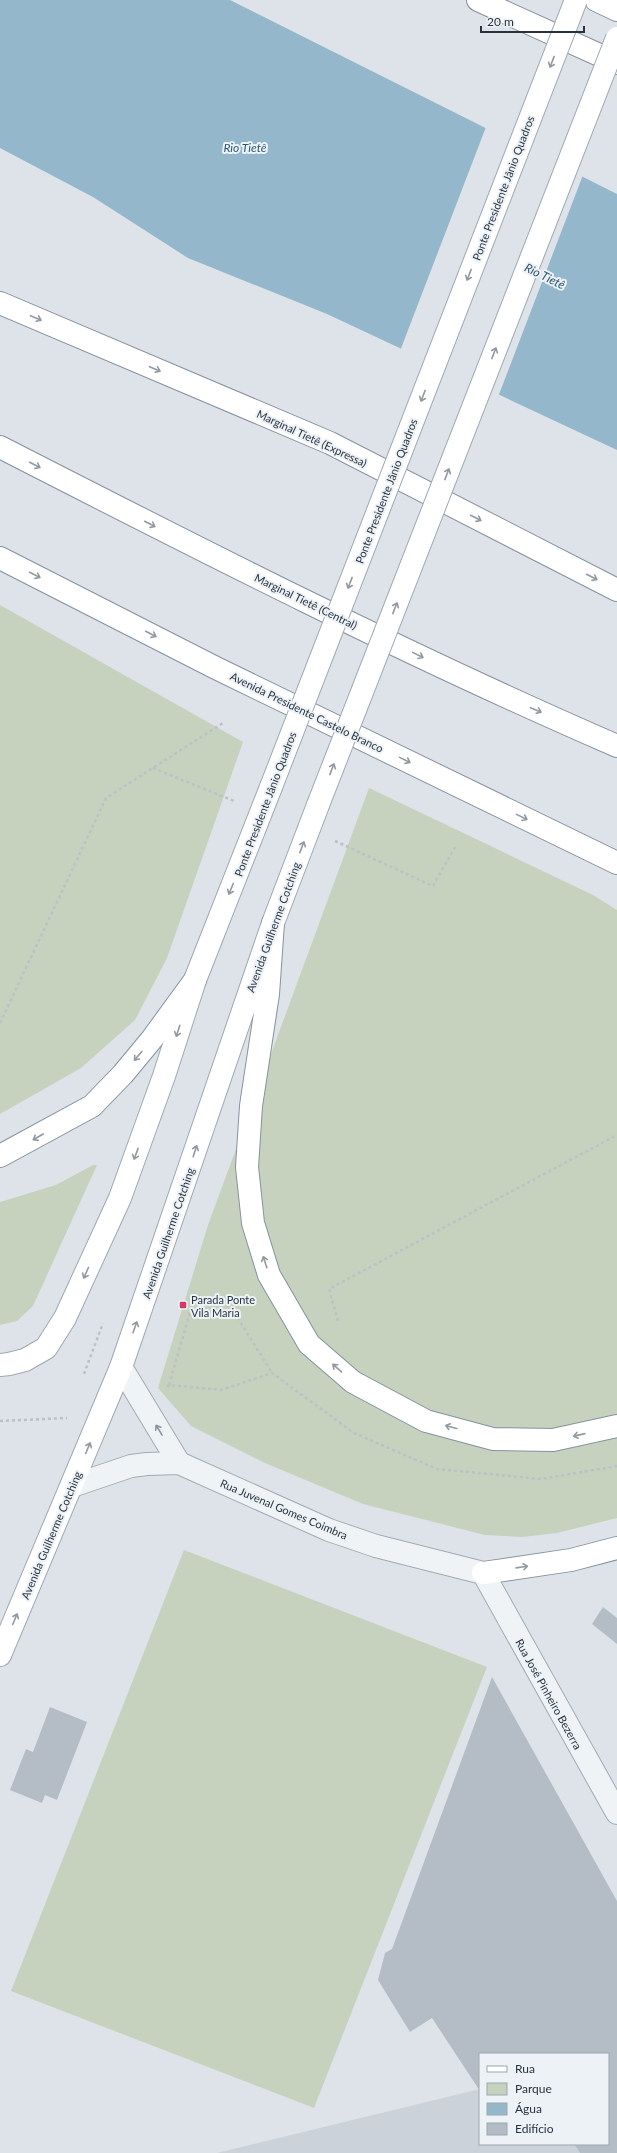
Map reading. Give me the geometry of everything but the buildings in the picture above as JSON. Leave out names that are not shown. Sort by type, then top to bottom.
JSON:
[{"type":"main road","points":[[478,0],[617,63]]},
{"type":"main road","name":"Ponte Presidente Jânio Quadros","points":[[195,980],[576,0]]},
{"type":"main road","points":[[596,0],[617,10]]},
{"type":"main road","name":"Avenida Guilherme Cotching","points":[[0,1655],[121,1367],[273,923],[617,38]]},
{"type":"main road","name":"Marginal Tietê (Expressa)","points":[[0,303],[330,443],[617,590]]},
{"type":"main road","name":"Marginal Tietê (Central)","points":[[0,447],[230,565],[510,699],[617,746]]},
{"type":"main road","name":"Avenida Presidente Castelo Branco","points":[[0,558],[216,668],[617,862]]},
{"type":"main road","points":[[273,923],[268,994],[251,1106],[247,1167],[252,1223],[269,1275],[309,1344],[353,1382],[426,1421],[441,1425],[493,1438],[553,1440],[617,1426]]},
{"type":"main road","points":[[0,1156],[92,1106],[124,1074],[152,1039],[195,980]]},
{"type":"main road","points":[[0,1364],[9,1364],[25,1360],[46,1348],[66,1318],[120,1198],[164,1076],[195,980]]},
{"type":"main road","points":[[483,1573],[571,1560],[617,1548]]},
{"type":"street","points":[[121,1367],[179,1463]]},
{"type":"street","name":"Rua Juvenal Gomes Coimbra","points":[[72,1486],[131,1466],[179,1463],[329,1530],[383,1548],[483,1573]]},
{"type":"street","name":"Rua José Pinheiro Bezerra","points":[[483,1573],[617,1814]]},
{"type":"path","points":[[0,1023],[106,798],[223,723]]},
{"type":"path","points":[[153,768],[239,803]]},
{"type":"path","points":[[334,840],[433,886],[455,847]]},
{"type":"path","points":[[338,1321],[329,1289],[617,1135]]},
{"type":"path","points":[[149,1414],[157,1397],[169,1384],[195,1295],[232,1307],[272,1373],[354,1433],[437,1469],[541,1479],[617,1466]]},
{"type":"path","points":[[169,1384],[221,1390],[272,1373]]},
{"type":"shaded area","points":[[479,2089],[479,2145],[575,2145],[580,2153],[217,2153]]},
{"type":"green space","points":[[0,605],[243,742],[167,958],[135,1020],[81,1068],[0,1114]]},
{"type":"green space","points":[[369,788],[593,895],[617,910],[617,1518],[557,1533],[522,1537],[485,1535],[363,1504],[265,1463],[191,1426],[158,1388],[208,1225]]},
{"type":"green space","points":[[93,1165],[97,1165],[33,1306],[17,1321],[0,1325],[0,1202],[56,1185]]},
{"type":"green space","points":[[184,1550],[487,1667],[314,2108],[11,1991]]},
{"type":"water","name":"Rio Tietê","points":[[0,0],[230,0],[617,194],[617,450],[327,314],[188,258],[93,197],[0,148]]},
{"type":"pier","points":[[486,127],[583,175],[498,397],[400,351]]},
{"type":"place","name":"Parada Ponte Vila Maria","points":[[183,1305]]}]
